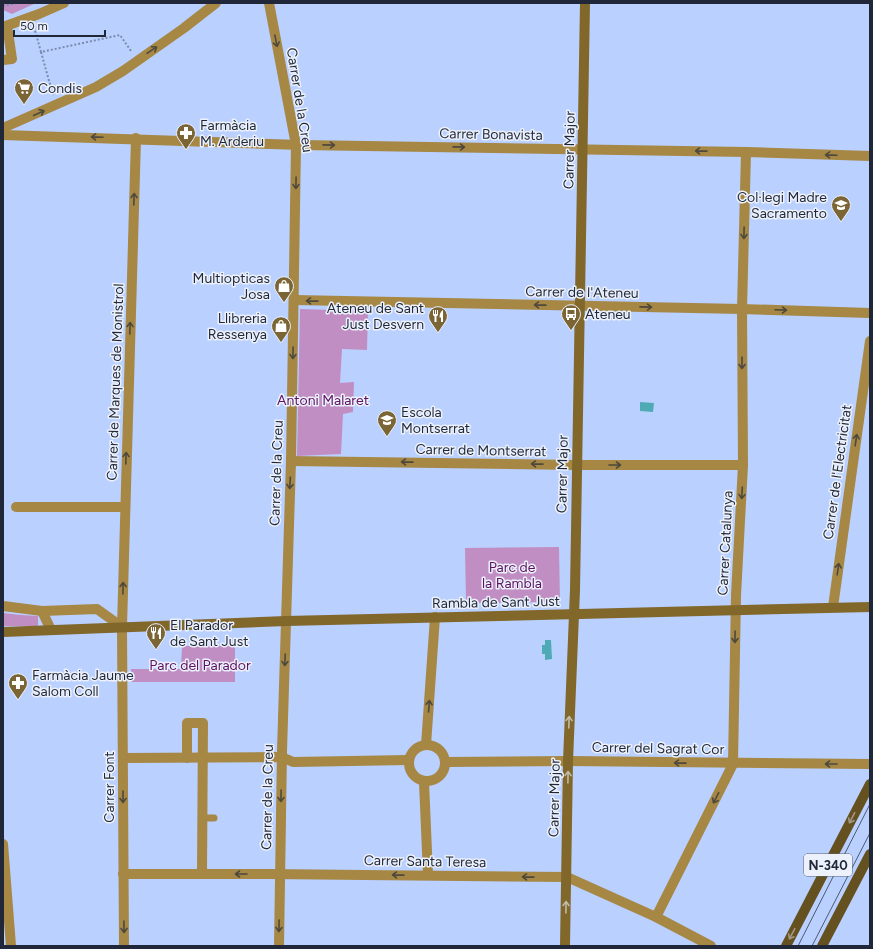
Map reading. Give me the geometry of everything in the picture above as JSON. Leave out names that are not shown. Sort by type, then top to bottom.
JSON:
[{"type":"main road","name":"N-340","points":[[786,946],[870,784]]},
{"type":"main road","name":"N-340","points":[[822,946],[870,854]]},
{"type":"street","points":[[3,27],[64,3]]},
{"type":"street","points":[[3,128],[96,87],[184,28],[216,3]]},
{"type":"street","name":"Carrer de la Creu","points":[[268,3],[296,145],[291,461],[282,757],[279,946]]},
{"type":"street","name":"Carrer Major","points":[[565,946],[568,761],[575,590],[585,3]]},
{"type":"street","points":[[3,33],[8,32],[12,59],[3,60]]},
{"type":"street","name":"Carrer Bonavista","points":[[3,135],[136,138],[296,145],[746,152],[870,156]]},
{"type":"street","name":"Carrer de Marques de Monistrol","points":[[122,627],[136,138]]},
{"type":"street","name":"Carrer Catalunya","points":[[656,917],[733,764],[736,610],[743,465],[742,309],[746,152]]},
{"type":"street","name":"Carrer de l'Ateneu","points":[[294,300],[742,309],[870,314]]},
{"type":"street","name":"Carrer de l'Electricitat","points":[[833,607],[870,340]]},
{"type":"street","name":"Carrer de Montserrat","points":[[291,461],[576,465],[743,465]]},
{"type":"street","points":[[16,507],[125,507]]},
{"type":"street","points":[[3,606],[42,611],[97,609],[122,627]]},
{"type":"street","name":"Rambla de Sant Just","points":[[3,632],[286,621],[870,607]]},
{"type":"street","points":[[42,611],[51,630]]},
{"type":"street","points":[[426,745],[435,617]]},
{"type":"street","name":"Carrer Font","points":[[122,627],[124,946]]},
{"type":"street","points":[[187,758],[187,723],[203,723],[202,874]]},
{"type":"street","points":[[426,745],[433,746],[439,750],[443,755],[445,762],[444,770],[439,777],[432,781],[424,782],[412,775],[408,760],[410,754],[414,750],[426,745]]},
{"type":"street","points":[[123,758],[282,757],[293,762],[408,760]]},
{"type":"street","name":"Carrer del Sagrat Cor","points":[[445,762],[568,761],[733,764],[870,764]]},
{"type":"street","points":[[424,782],[428,876]]},
{"type":"street","points":[[3,844],[4,873],[11,946]]},
{"type":"street","name":"Carrer Santa Teresa","points":[[123,874],[567,877],[656,917],[712,946]]},
{"type":"lane","points":[[202,818],[214,818]]},
{"type":"path","points":[[3,6],[16,3]]},
{"type":"path","points":[[33,25],[55,105]]},
{"type":"path","points":[[41,52],[120,35],[138,60]]},
{"type":"green space","points":[[3,3],[36,3],[12,14],[3,10]]},
{"type":"green space","name":"Antoni Malaret","points":[[300,309],[368,311],[367,350],[342,349],[340,383],[354,382],[353,412],[343,414],[341,454],[297,456]]},
{"type":"green space","name":"Parc de la Rambla","points":[[559,547],[560,602],[466,603],[465,548]]},
{"type":"green space","points":[[3,613],[38,616],[38,626],[3,626]]},
{"type":"green space","name":"Parc del Parador","points":[[182,646],[235,646],[235,682],[131,682],[131,669],[181,669]]},
{"type":"shaded area","points":[[640,402],[654,403],[653,412],[640,411]]},
{"type":"shaded area","points":[[545,640],[551,640],[552,659],[545,660],[545,654],[542,654],[542,645],[545,645]]},
{"type":"tram line","points":[[798,946],[870,804]]},
{"type":"tram line","points":[[812,946],[870,833]]},
{"type":"place","name":"Condis","points":[[24,105]]},
{"type":"place","name":"Farmàcia M. Arderiu","points":[[186,150]]},
{"type":"place","name":"Col·legi Madre Sacramento","points":[[841,222]]},
{"type":"place","name":"Multiopticas Josa","points":[[284,303]]},
{"type":"place","name":"Ateneu","points":[[571,331]]},
{"type":"place","name":"Ateneu de Sant Just Desvern","points":[[438,333]]},
{"type":"place","name":"Llibreria Ressenya","points":[[281,343]]},
{"type":"place","name":"Escola Montserrat","points":[[387,437]]},
{"type":"place","name":"El Parador de Sant Just","points":[[156,650]]},
{"type":"place","name":"Farmàcia Jaume Salom Coll","points":[[18,700]]}]
